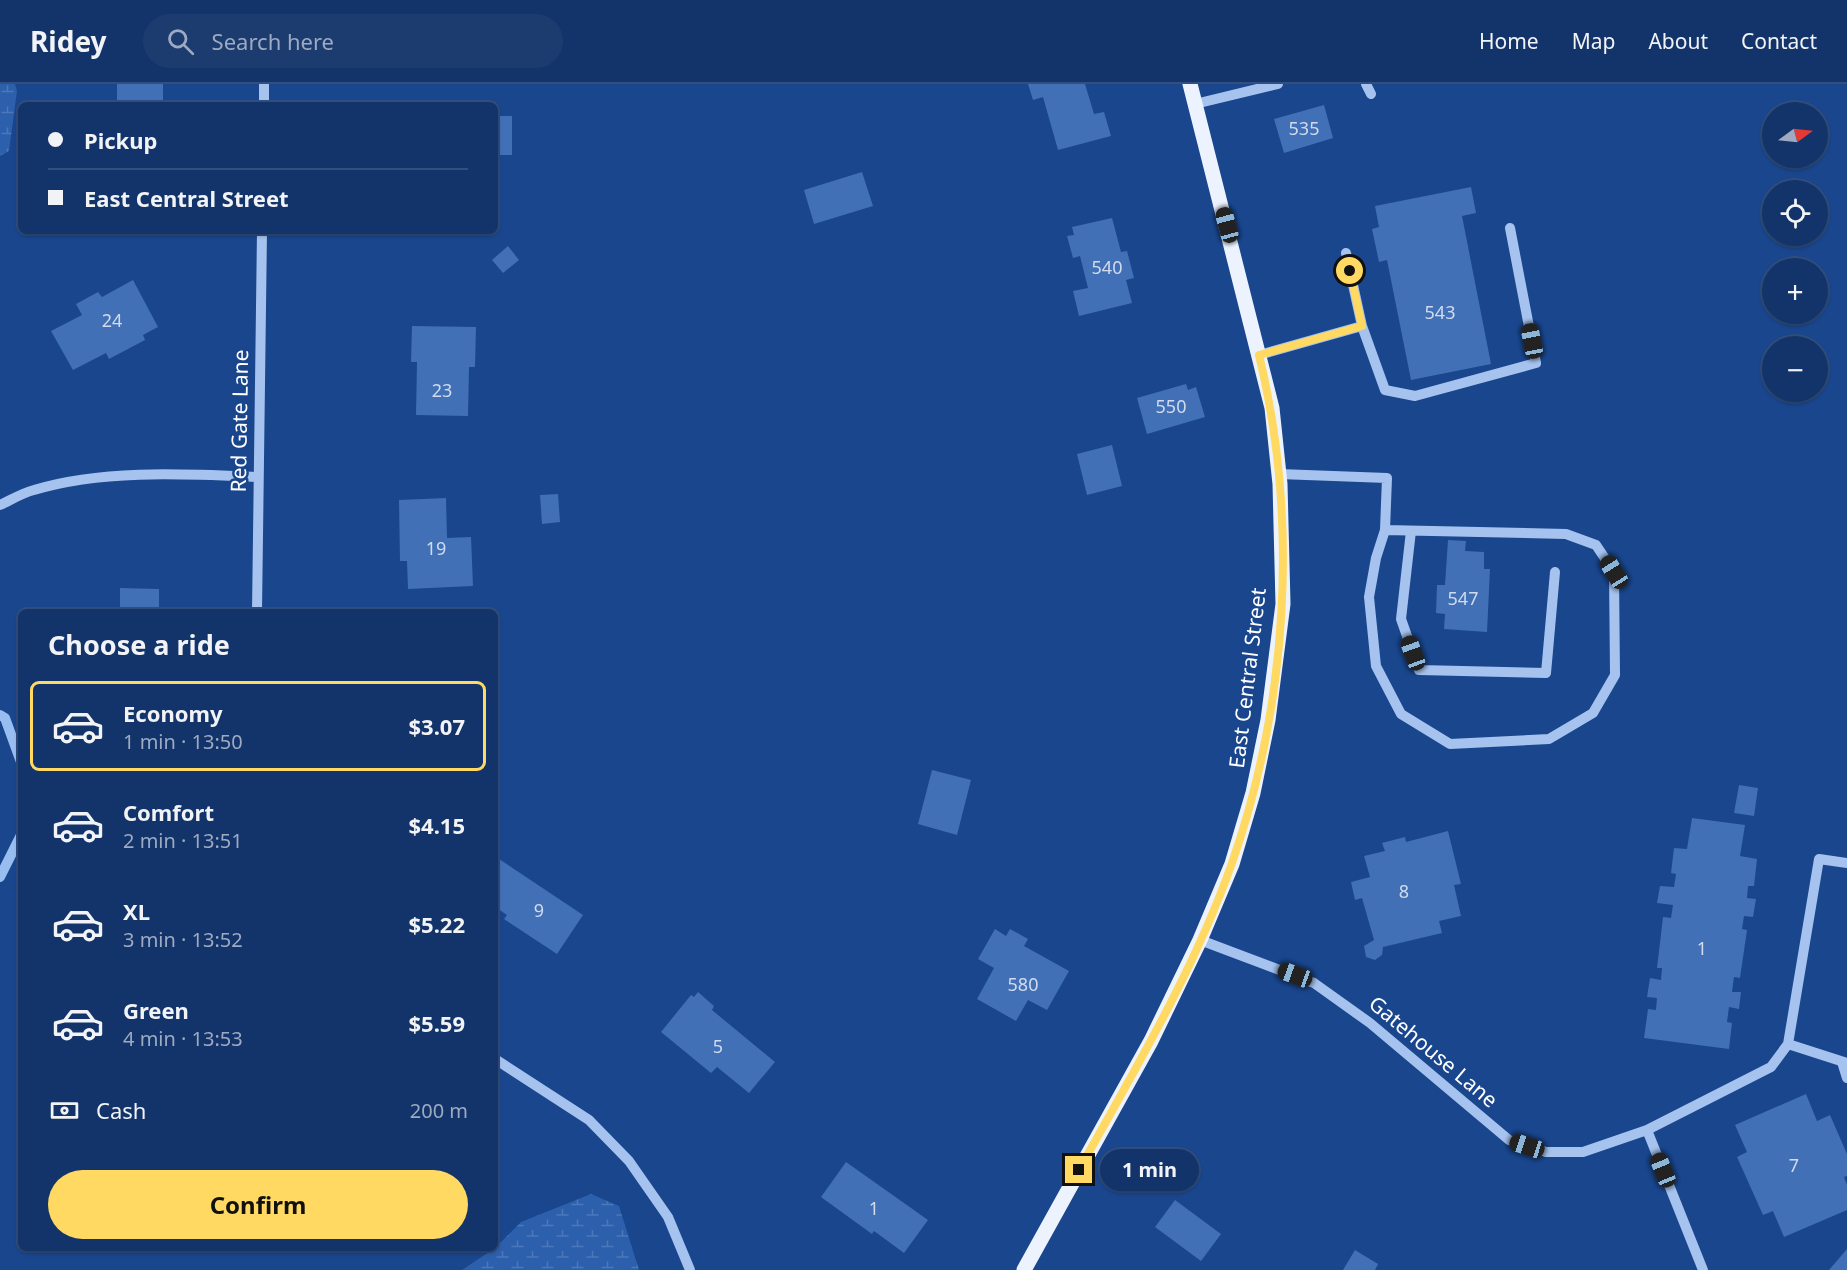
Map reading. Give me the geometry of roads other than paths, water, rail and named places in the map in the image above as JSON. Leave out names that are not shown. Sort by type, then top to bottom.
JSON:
[{"type":"main road","name":"East Central Street","points":[[1024,1270],[1151,1041],[1200,940],[1238,844],[1253,793],[1268,720],[1282,604],[1279,474],[1272,408],[1190,84]]},
{"type":"street","points":[[264,84],[264,102]]},
{"type":"street","points":[[1195,104],[1278,84]]},
{"type":"street","points":[[1346,253],[1362,326],[1385,390],[1415,396],[1536,363],[1510,228]]},
{"type":"street","name":"Red Gate Lane","points":[[257,609],[262,234]]},
{"type":"street","points":[[1259,355],[1362,326]]},
{"type":"street","points":[[0,505],[33,490],[111,476],[188,474],[258,477]]},
{"type":"street","points":[[1279,474],[1387,478],[1385,530],[1376,558],[1369,597],[1376,666],[1401,714],[1450,744],[1549,739],[1593,713],[1615,675],[1614,572],[1596,544],[1566,534],[1385,530]]},
{"type":"street","points":[[1411,531],[1401,620],[1419,670],[1546,672],[1555,572]]},
{"type":"street","name":"Gatehouse Lane","points":[[1200,940],[1314,982],[1370,1023],[1509,1140],[1546,1152],[1583,1152],[1647,1130],[1771,1067],[1788,1044],[1819,859],[1847,863]]},
{"type":"street","points":[[1788,1044],[1844,1063],[1847,1078]]},
{"type":"street","points":[[498,1061],[589,1120],[629,1161],[668,1217],[690,1270]]},
{"type":"street","points":[[1647,1130],[1703,1270]]},
{"type":"waterway","points":[[0,715],[5,718],[18,754]]},
{"type":"waterway","points":[[0,877],[18,841]]}]
